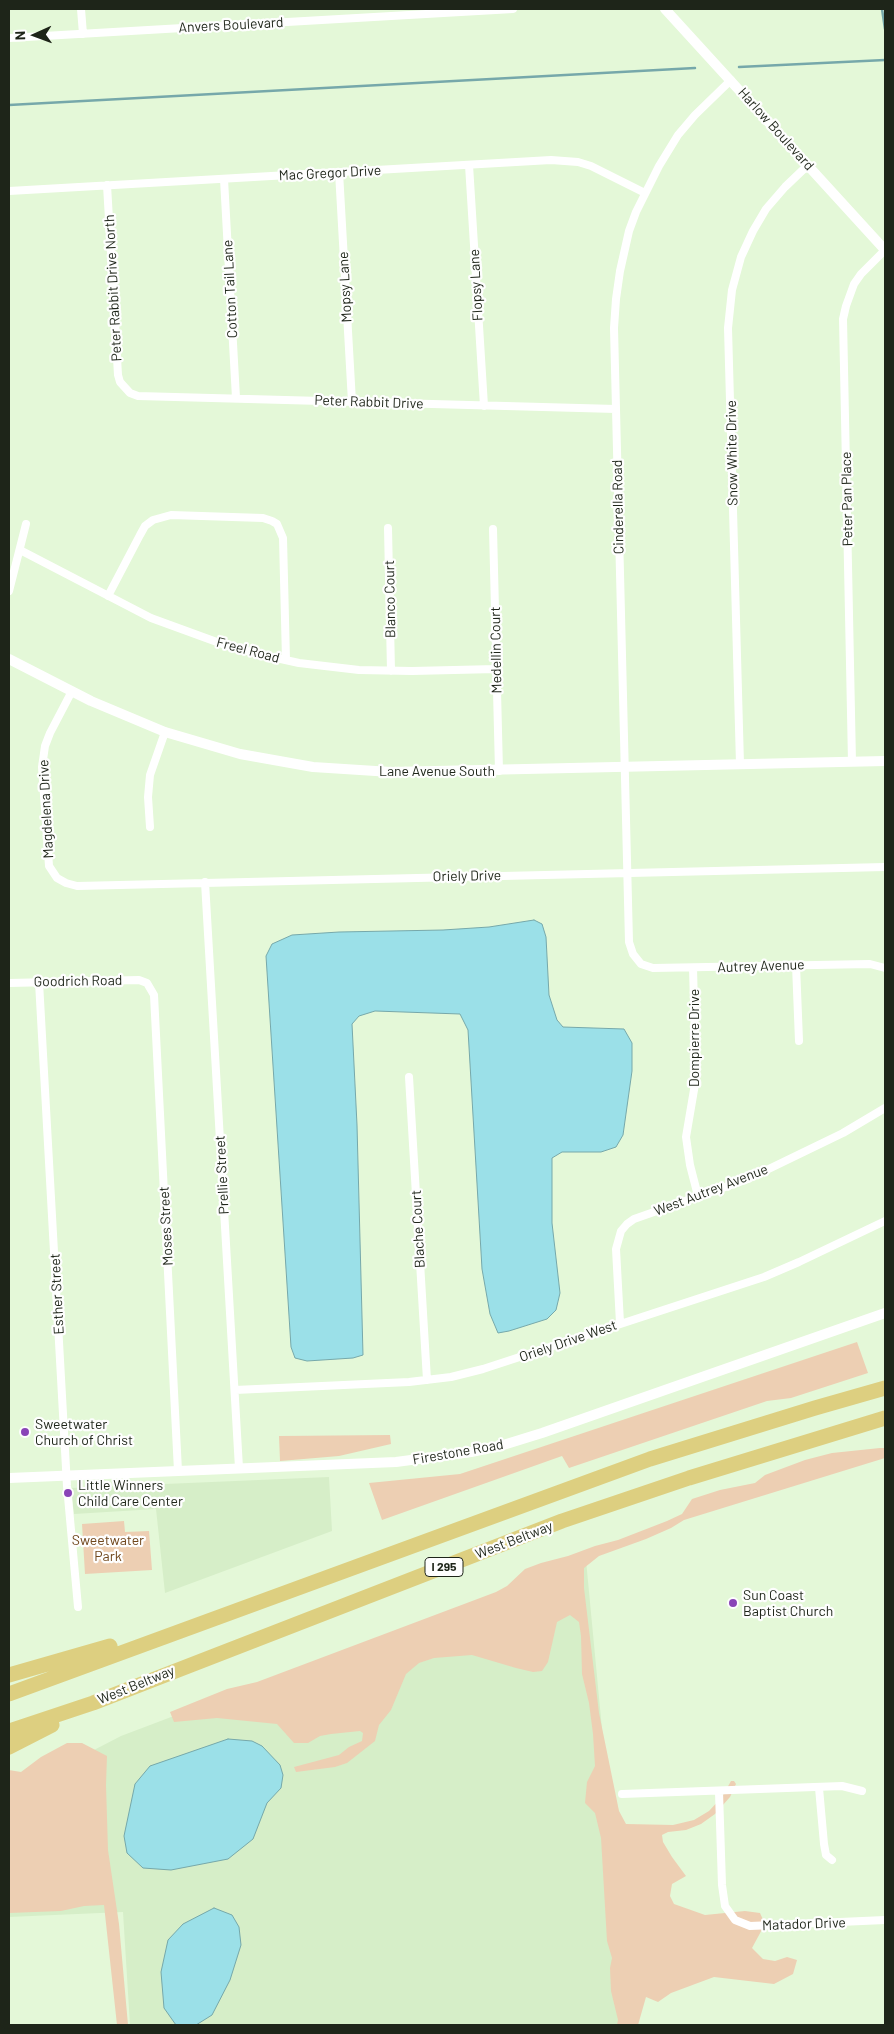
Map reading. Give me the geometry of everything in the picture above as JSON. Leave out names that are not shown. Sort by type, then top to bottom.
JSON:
[{"type":"highway","name":"I 295","points":[[9,1694],[650,1459],[885,1388]]},
{"type":"highway","name":"West Beltway","points":[[9,1732],[93,1703],[562,1521],[688,1478],[885,1418]]},
{"type":"highway","points":[[9,1675],[113,1645],[132,1648]]},
{"type":"highway","points":[[9,1747],[93,1703]]},
{"type":"street","points":[[81,9],[83,34]]},
{"type":"street","name":"Anvers Boulevard","points":[[9,38],[513,9]]},
{"type":"street","name":"Harlow Boulevard","points":[[665,9],[885,250]]},
{"type":"street","name":"Cinderella Road","points":[[641,964],[633,954],[629,942],[614,328],[618,280],[629,231],[659,166],[678,135],[695,115],[731,80]]},
{"type":"street","name":"Mac Gregor Drive","points":[[9,191],[551,160],[578,162],[604,171],[645,193]]},
{"type":"street","name":"Flopsy Lane","points":[[469,165],[484,406]]},
{"type":"street","name":"Snow White Drive","points":[[740,764],[728,328],[732,290],[741,257],[766,209],[808,165]]},
{"type":"street","name":"Mopsy Lane","points":[[339,172],[352,402]]},
{"type":"street","name":"Cotton Tail Lane","points":[[224,179],[236,398]]},
{"type":"street","name":"Peter Rabbit Drive North","points":[[108,185],[118,375],[124,389]]},
{"type":"street","name":"Peter Pan Place","points":[[852,762],[843,319],[854,284],[861,274],[885,250]]},
{"type":"street","name":"Peter Rabbit Drive","points":[[124,389],[138,396],[616,409]]},
{"type":"street","points":[[108,596],[145,526],[153,520],[170,515],[263,518],[277,524],[283,538],[286,660]]},
{"type":"street","points":[[9,590],[26,524]]},
{"type":"street","name":"Blanco Court","points":[[388,528],[391,671]]},
{"type":"street","name":"Medellin Court","points":[[493,529],[499,770]]},
{"type":"street","name":"Freel Road","points":[[20,550],[151,618],[225,645],[286,660],[329,667],[391,671],[496,669]]},
{"type":"street","name":"Lane Avenue South","points":[[9,659],[72,691],[165,732],[240,754],[313,767],[391,772],[885,761]]},
{"type":"street","name":"Magdelena Drive","points":[[53,873],[48,857],[43,756],[50,733],[72,691]]},
{"type":"street","points":[[150,827],[148,797],[150,775],[165,732]]},
{"type":"street","name":"Oriely Drive","points":[[53,873],[66,883],[77,886],[885,867]]},
{"type":"street","name":"Prellie Street","points":[[205,882],[239,1468]]},
{"type":"street","name":"Autrey Avenue","points":[[641,964],[653,968],[870,964],[884,967]]},
{"type":"street","points":[[796,965],[799,1041]]},
{"type":"street","name":"Dompierre Drive","points":[[694,968],[696,1078],[686,1137],[690,1165],[698,1196]]},
{"type":"street","name":"Goodrich Road","points":[[9,983],[139,980],[147,983]]},
{"type":"street","name":"Esther Street","points":[[39,982],[67,1476],[78,1606]]},
{"type":"street","name":"Moses Street","points":[[147,983],[154,995],[178,1471]]},
{"type":"street","name":"Blache Court","points":[[409,1078],[427,1380]]},
{"type":"street","name":"West Autrey Avenue","points":[[620,1323],[616,1249],[621,1231],[634,1219],[748,1179],[843,1133],[885,1108]]},
{"type":"street","name":"Oriely Drive West","points":[[235,1390],[368,1385],[427,1380],[483,1369],[764,1277],[885,1221]]},
{"type":"street","name":"Firestone Road","points":[[9,1478],[413,1460],[463,1454],[500,1446],[885,1313]]},
{"type":"street","points":[[622,1794],[720,1792],[842,1786],[862,1791]]},
{"type":"street","points":[[819,1788],[824,1844],[826,1855],[832,1860]]},
{"type":"street","name":"Matador Drive","points":[[720,1792],[722,1886],[725,1906],[735,1920],[750,1926],[885,1920]]},
{"type":"shaded area","points":[[329,1477],[332,1531],[165,1593],[156,1509],[74,1514],[71,1488]]},
{"type":"shaded area","points":[[586,1560],[630,2025],[130,2025],[123,1912],[9,1917],[9,1794],[121,1736]]},
{"type":"green space","points":[[857,1342],[868,1373],[791,1398],[767,1401],[569,1468],[562,1456],[382,1520],[369,1483],[460,1474]]},
{"type":"green space","points":[[390,1435],[391,1444],[339,1456],[280,1461],[279,1436]]},
{"type":"green space","points":[[885,1448],[885,1458],[684,1520],[646,1539],[599,1556],[584,1568],[584,1588],[599,1713],[619,1811],[626,1824],[673,1825],[694,1820],[709,1811],[722,1797],[731,1781],[734,1781],[736,1784],[730,1797],[715,1814],[701,1824],[686,1830],[668,1832],[662,1835],[663,1842],[686,1876],[672,1884],[670,1896],[674,1904],[705,1915],[745,1911],[760,1913],[765,1924],[752,1948],[763,1959],[775,1961],[787,1957],[797,1960],[793,1974],[774,1984],[714,1977],[671,1993],[658,2002],[646,1997],[638,2025],[617,2025],[618,2020],[611,1991],[610,1968],[612,1958],[607,1941],[601,1838],[595,1813],[585,1803],[587,1782],[595,1766],[593,1734],[589,1703],[582,1674],[579,1622],[570,1615],[557,1622],[548,1662],[542,1671],[533,1672],[472,1655],[434,1658],[419,1663],[406,1674],[391,1710],[379,1725],[375,1741],[347,1763],[335,1767],[296,1772],[294,1767],[339,1755],[349,1747],[362,1741],[363,1733],[360,1731],[331,1734],[320,1736],[308,1743],[294,1743],[277,1724],[217,1718],[174,1722],[170,1712],[227,1689],[257,1682],[496,1592],[507,1586],[525,1569],[618,1540],[682,1514],[692,1499],[720,1490],[755,1483],[765,1475],[805,1460],[832,1453]]},
{"type":"green space","name":"Sweetwater Park","points":[[124,1521],[125,1532],[149,1531],[152,1570],[85,1574],[82,1524]]},
{"type":"green space","points":[[67,1743],[82,1743],[107,1756],[108,1850],[119,1924],[128,2025],[117,2025],[104,1905],[84,1906],[61,1911],[9,1913],[9,1770],[21,1772],[41,1757]]},
{"type":"water","points":[[534,920],[542,924],[546,937],[549,995],[557,1020],[563,1027],[624,1029],[632,1043],[632,1071],[623,1135],[616,1147],[601,1152],[562,1152],[552,1158],[552,1223],[560,1293],[556,1310],[547,1319],[498,1333],[490,1314],[482,1269],[468,1030],[460,1014],[375,1011],[359,1016],[352,1024],[357,1125],[363,1355],[353,1358],[307,1361],[295,1358],[291,1347],[266,956],[272,944],[292,935],[443,930],[489,927]]},
{"type":"water","points":[[228,1739],[252,1741],[262,1746],[280,1765],[283,1775],[281,1788],[267,1803],[253,1839],[228,1859],[171,1870],[143,1868],[127,1853],[124,1836],[135,1784],[150,1766]]},
{"type":"water","points":[[214,1908],[232,1915],[239,1927],[241,1945],[230,1980],[212,2015],[196,2025],[176,2025],[164,2008],[161,1972],[168,1940],[183,1924]]},
{"type":"waterway","points":[[882,9],[885,29]]},
{"type":"waterway","points":[[739,67],[885,60]]},
{"type":"waterway","points":[[9,105],[695,68]]},
{"type":"place","name":"Sweetwater Church of Christ","points":[[25,1432]]},
{"type":"place","name":"Little Winners Child Care Center","points":[[68,1493]]},
{"type":"place","name":"Sun Coast Baptist Church","points":[[733,1603]]}]
